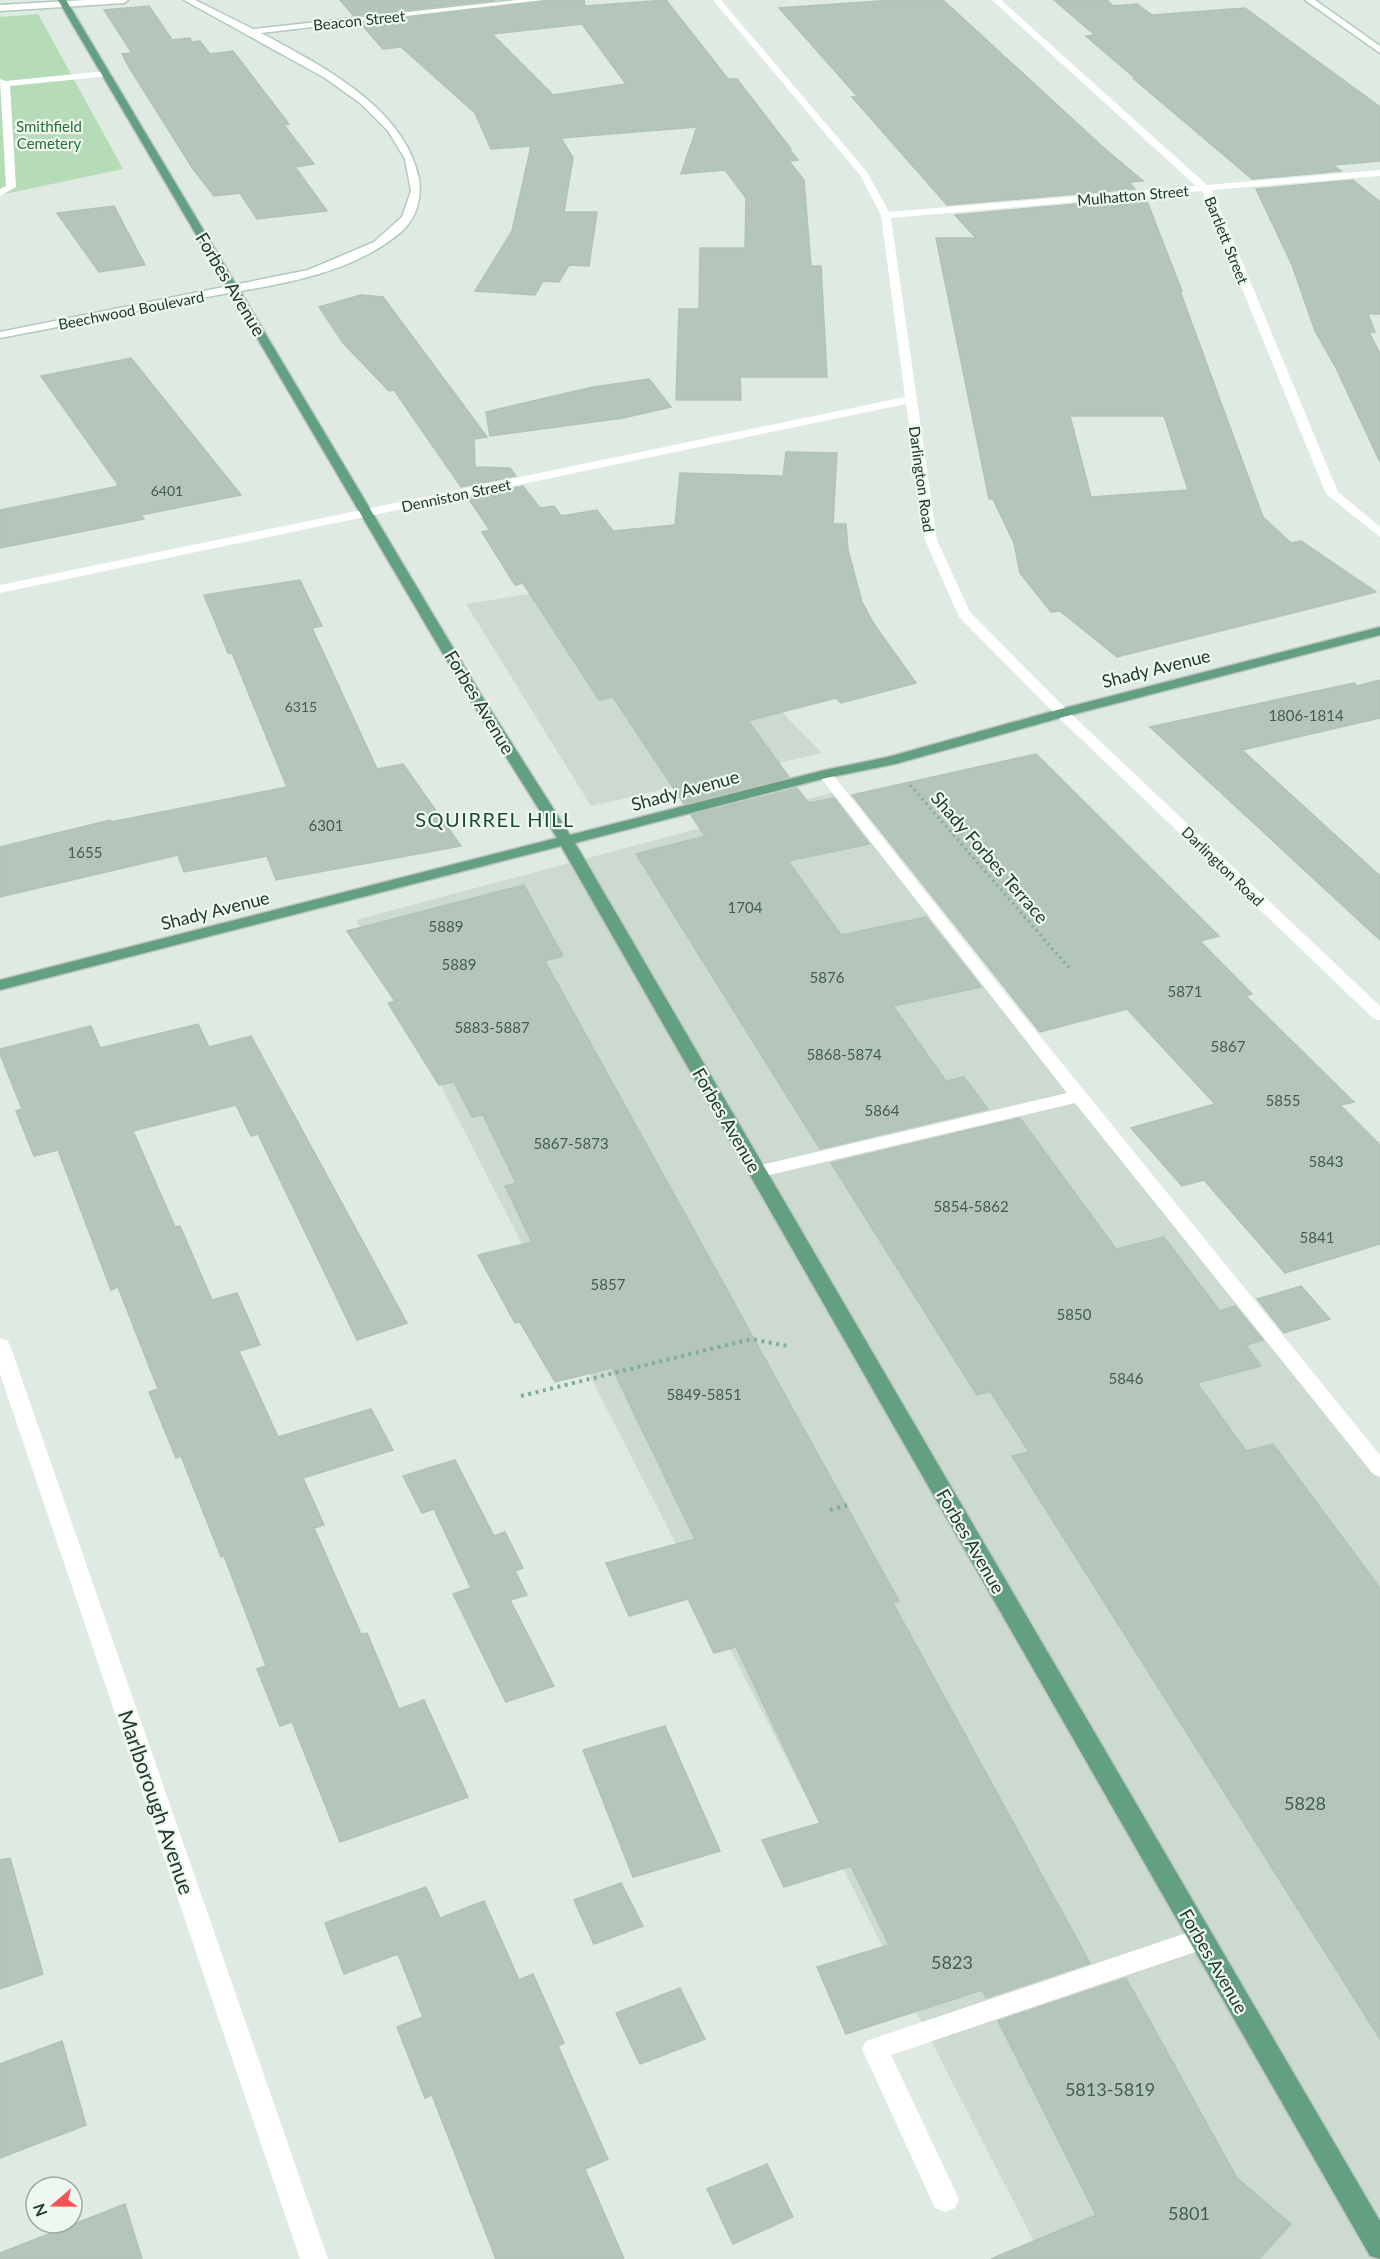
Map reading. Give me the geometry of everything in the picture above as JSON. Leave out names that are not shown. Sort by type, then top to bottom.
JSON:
[{"type":"main road","name":"Forbes Avenue","points":[[63,2],[476,698],[567,842],[1380,2247]]},
{"type":"main road","name":"Shady Avenue","points":[[0,985],[567,842],[825,774],[890,761],[1062,712],[1380,631]]},
{"type":"street","points":[[0,8],[63,2],[124,0]]},
{"type":"street","name":"Beechwood Boulevard","points":[[0,335],[235,290],[311,273],[359,253],[398,230],[416,204],[417,174],[401,142],[366,104],[336,79],[188,0]]},
{"type":"street","name":"Beacon Street","points":[[250,32],[539,0]]},
{"type":"street","name":"Darlington Road","points":[[717,0],[864,174],[886,215],[931,540],[964,614],[1062,712],[1380,1016]]},
{"type":"street","name":"Bartlett Street","points":[[996,0],[1206,189],[1332,494],[1380,533]]},
{"type":"street","points":[[1309,0],[1380,50]]},
{"type":"street","points":[[0,193],[10,187],[3,83],[106,74]]},
{"type":"street","name":"Mulhatton Street","points":[[886,215],[1380,173]]},
{"type":"street","name":"Denniston Street","points":[[0,589],[911,399]]},
{"type":"street","points":[[825,774],[1079,1096],[1380,1469]]},
{"type":"street","points":[[758,1172],[1079,1096]]},
{"type":"street","name":"Marlborough Avenue","points":[[0,1345],[314,2259]]},
{"type":"street","points":[[945,2199],[875,2049],[1201,1939]]},
{"type":"path","name":"Shady Forbes Terrace","points":[[890,761],[1071,970]]},
{"type":"path","points":[[521,1396],[751,1339],[788,1346]]},
{"type":"path","points":[[830,1510],[847,1505]]},
{"type":"shaded area","points":[[675,571],[764,694],[822,753],[591,806],[466,604]]},
{"type":"shaded area","points":[[835,792],[1380,1458],[1380,2259],[1043,2259],[356,920]]},
{"type":"green space","name":"Smithfield Cemetery","points":[[38,14],[123,169],[0,195],[0,17]]},
{"type":"building","points":[[340,0],[495,0],[354,16]]},
{"type":"building","points":[[545,0],[584,0],[585,6],[666,0],[728,79],[737,79],[798,160],[789,161],[804,180],[811,266],[821,266],[827,377],[740,377],[741,400],[676,400],[679,309],[699,309],[700,248],[745,248],[746,198],[725,170],[681,174],[697,127],[561,138],[573,158],[564,212],[597,212],[589,266],[569,265],[559,282],[543,281],[535,295],[475,291],[512,231],[531,146],[491,149],[475,113],[401,47],[383,49],[361,24]],"holes":[[[582,24],[626,84],[553,95],[492,34]]]},
{"type":"building","points":[[895,0],[943,0],[1143,181],[1129,182],[1135,189],[947,205],[852,97],[858,97],[779,8]]},
{"type":"building","points":[[1054,0],[1107,0],[1113,6],[1137,4],[1152,15],[1245,8],[1380,107],[1380,161],[1333,165],[1341,171],[1252,179],[1086,36],[1095,35]]},
{"type":"building","points":[[149,6],[172,40],[190,38],[192,42],[200,41],[210,54],[233,51],[289,124],[284,125],[314,164],[295,167],[327,211],[257,219],[240,193],[214,196],[193,169],[129,67],[122,54],[132,53],[104,10]]},
{"type":"building","points":[[1353,180],[1380,202],[1380,314],[1368,314],[1375,332],[1369,332],[1380,354],[1380,462],[1336,368],[1315,331],[1292,265],[1256,189]]},
{"type":"building","points":[[1143,198],[1148,204],[1182,291],[1180,291],[1263,517],[1291,543],[1301,541],[1376,592],[1117,657],[1060,611],[1051,612],[1020,573],[1014,543],[993,499],[989,499],[936,238],[976,238],[955,215]],"holes":[[[1070,416],[1164,416],[1188,490],[1091,497]]]},
{"type":"building","points":[[114,206],[145,265],[99,272],[57,213]]},
{"type":"building","points":[[361,295],[383,297],[487,437],[474,439],[475,467],[510,468],[516,476],[461,487],[394,390],[389,391],[343,343],[319,307]]},
{"type":"building","points":[[131,358],[241,495],[141,515],[144,519],[0,548],[0,510],[119,486],[41,376]]},
{"type":"building","points":[[649,379],[671,407],[623,418],[490,436],[486,412],[593,387]]},
{"type":"building","points":[[786,452],[837,453],[833,524],[846,524],[848,550],[862,602],[874,624],[916,683],[841,703],[836,698],[748,721],[789,777],[684,804],[613,697],[599,700],[523,583],[515,585],[482,532],[490,530],[468,498],[523,486],[540,508],[554,506],[561,516],[597,510],[613,531],[675,525],[680,473],[783,476]]},
{"type":"building","points":[[300,580],[322,626],[312,628],[377,769],[403,764],[461,846],[276,880],[267,856],[184,872],[178,855],[0,897],[0,847],[110,820],[111,822],[287,787],[232,653],[228,653],[204,595]]},
{"type":"building","points":[[1380,680],[1380,718],[1242,750],[1380,876],[1380,940],[1150,727],[1354,683],[1357,686]]},
{"type":"building","points":[[1036,754],[1219,936],[1200,941],[1252,994],[1246,996],[1354,1102],[1340,1105],[1380,1145],[1380,1244],[1285,1273],[1204,1180],[1182,1186],[1131,1128],[1215,1104],[1127,1009],[1040,1032],[852,795]]},
{"type":"building","points":[[797,788],[809,803],[834,798],[869,844],[788,861],[841,935],[926,917],[981,987],[893,1006],[946,1081],[964,1077],[988,1109],[820,1149],[636,854],[705,836],[691,815]]},
{"type":"building","points":[[524,885],[563,956],[545,961],[899,1601],[893,1603],[1090,1963],[986,1998],[982,1990],[846,2034],[817,1967],[889,1945],[851,1866],[784,1887],[762,1840],[820,1823],[736,1647],[714,1653],[688,1599],[629,1616],[606,1563],[695,1539],[612,1368],[555,1382],[520,1322],[515,1323],[478,1255],[532,1242],[505,1186],[516,1183],[483,1115],[472,1117],[454,1082],[439,1085],[388,1003],[395,1001],[347,931]]},
{"type":"building","points":[[198,1024],[209,1047],[251,1036],[407,1323],[357,1340],[258,1134],[251,1136],[236,1105],[133,1131],[175,1227],[180,1226],[212,1300],[237,1293],[260,1345],[239,1351],[278,1437],[371,1409],[393,1450],[303,1478],[324,1525],[314,1528],[361,1634],[367,1633],[399,1709],[424,1700],[468,1797],[340,1842],[292,1722],[280,1726],[257,1669],[266,1666],[224,1556],[221,1557],[181,1456],[176,1458],[149,1392],[158,1389],[118,1287],[111,1290],[58,1150],[34,1156],[16,1111],[22,1109],[0,1054],[0,1049],[91,1026],[100,1048]]},
{"type":"building","points":[[1020,1118],[1116,1249],[1164,1237],[1220,1311],[1235,1306],[1263,1340],[1246,1345],[1261,1366],[1197,1383],[1246,1451],[1273,1444],[1380,1588],[1380,2039],[1012,1456],[1029,1452],[990,1391],[977,1395],[831,1163]]},
{"type":"building","points":[[1301,1286],[1330,1319],[1284,1333],[1257,1299]]},
{"type":"building","points":[[455,1460],[494,1536],[505,1532],[523,1568],[515,1571],[527,1595],[510,1600],[554,1686],[506,1702],[453,1594],[471,1588],[434,1509],[422,1513],[403,1476]]},
{"type":"building","points":[[665,1726],[720,1851],[633,1877],[583,1750]]},
{"type":"building","points":[[10,1858],[43,1974],[0,1989],[0,1860]]},
{"type":"building","points":[[621,1883],[643,1926],[594,1944],[574,1900]]},
{"type":"building","points":[[426,1887],[440,1918],[484,1901],[519,1980],[533,1974],[564,2043],[558,2046],[608,2159],[585,2169],[624,2259],[496,2259],[432,2095],[425,2098],[397,2027],[423,2017],[398,1954],[344,1974],[325,1923]]},
{"type":"building","points":[[1126,1978],[1237,2178],[1291,2224],[1259,2259],[991,2259],[1096,2215],[998,2021]]},
{"type":"building","points":[[680,1988],[705,2039],[640,2064],[616,2013]]},
{"type":"building","points":[[62,2041],[86,2125],[0,2158],[0,2064]]},
{"type":"building","points":[[767,2164],[793,2217],[733,2244],[707,2189]]},
{"type":"building","points":[[125,2204],[142,2259],[0,2259],[0,2253],[46,2235],[84,2235],[84,2220]]},
{"type":"district","name":"SQUIRREL HILL","points":[[495,819]]}]
